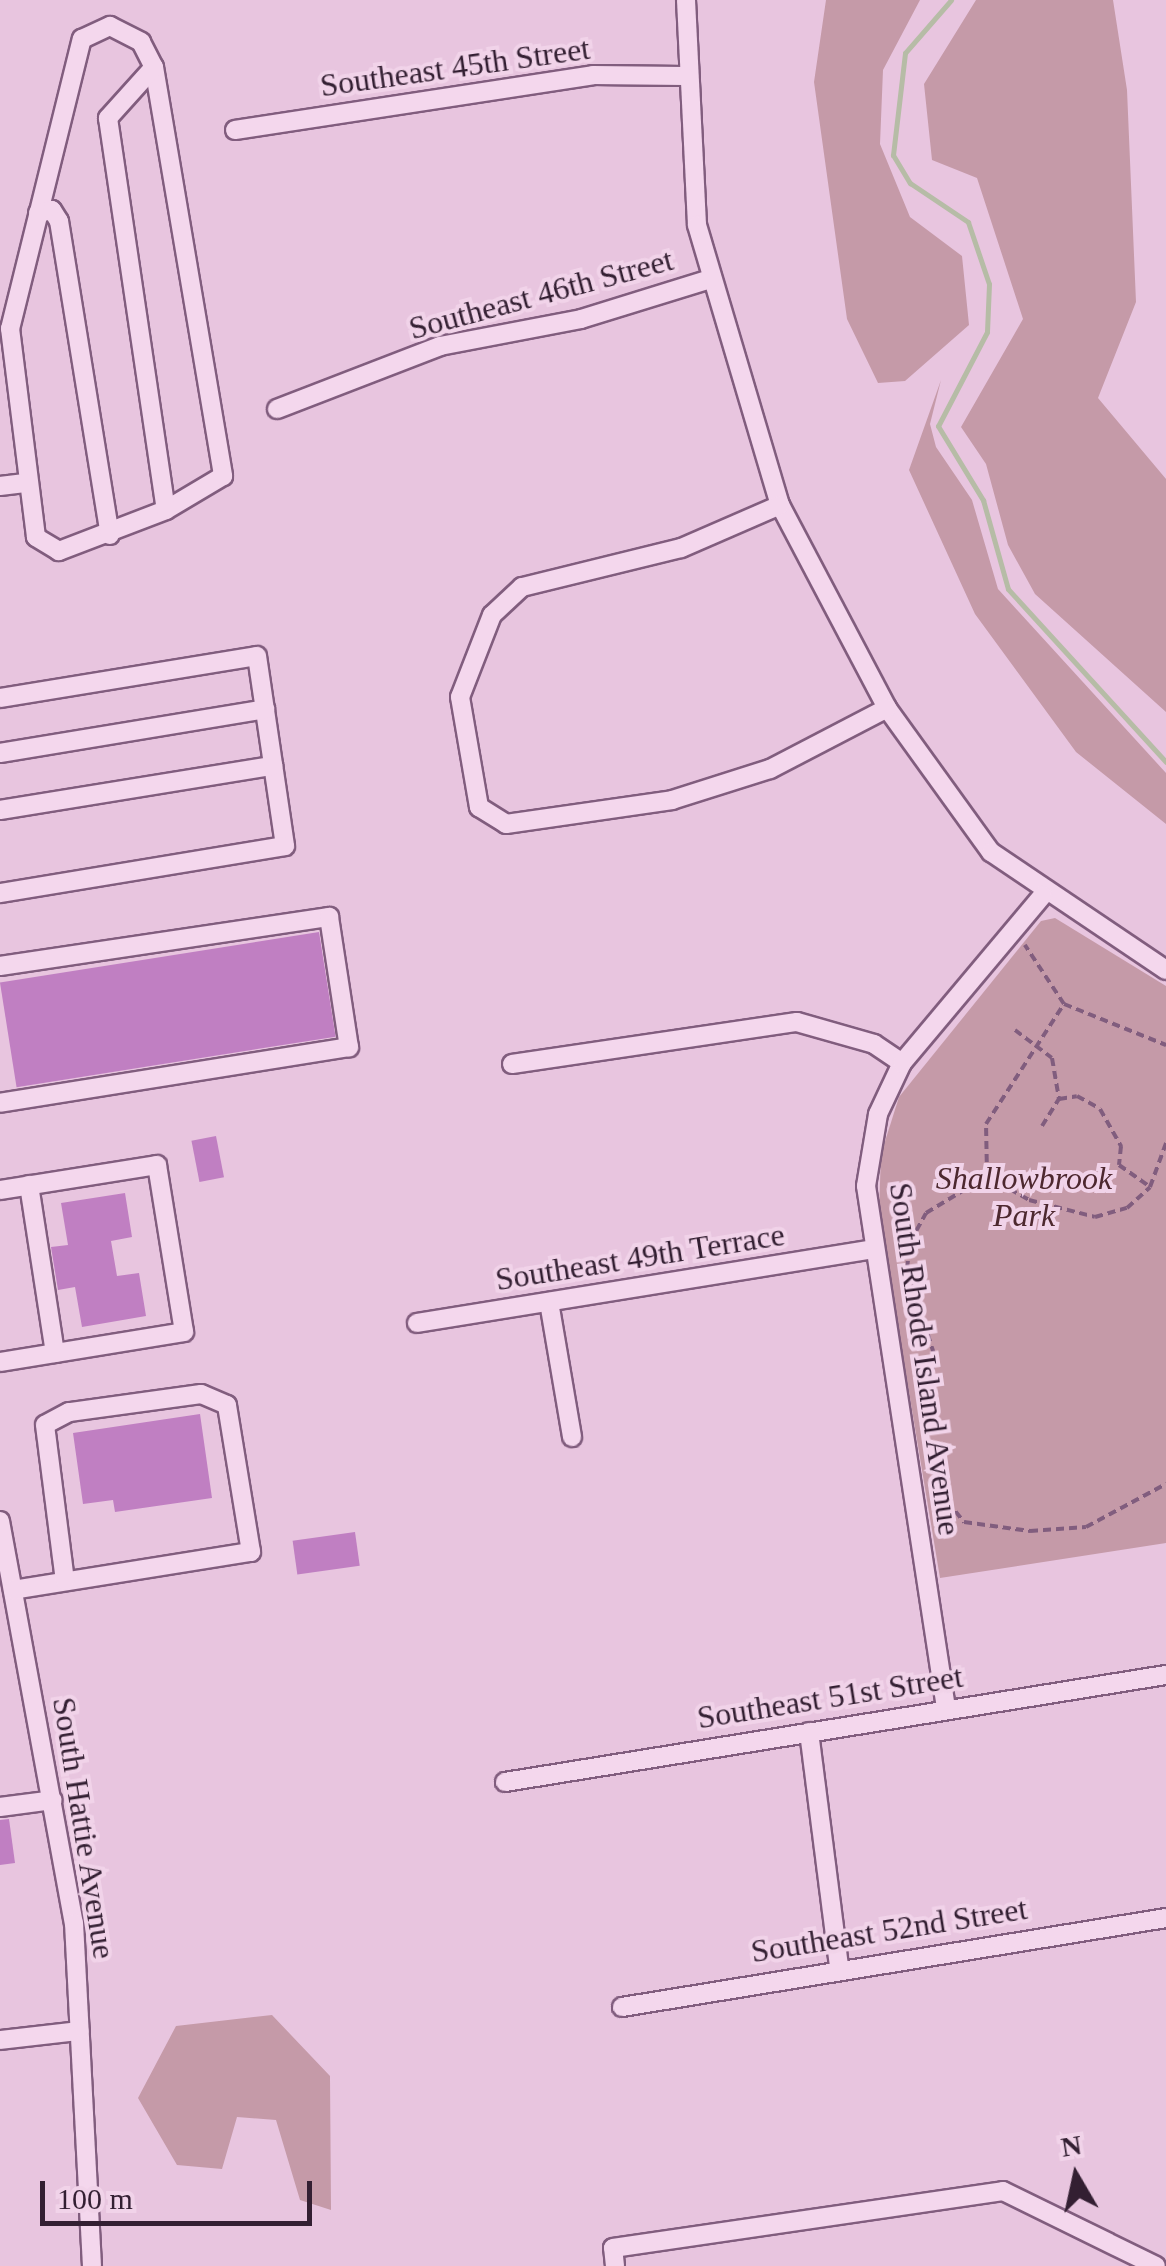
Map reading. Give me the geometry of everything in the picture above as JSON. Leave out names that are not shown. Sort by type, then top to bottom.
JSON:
[{"type":"street","points":[[686,0],[684,76],[710,279],[780,505],[887,708],[991,852],[1044,895],[1166,970]]},
{"type":"street","points":[[110,26],[128,32],[154,67],[223,476],[166,510],[110,535],[59,551],[36,537],[25,483],[30,457],[10,329],[38,212],[82,39],[110,26]]},
{"type":"street","points":[[154,67],[108,118],[166,510]]},
{"type":"street","name":"Southeast 45th Street","points":[[235,130],[594,75],[684,76]]},
{"type":"street","points":[[38,212],[60,221],[110,535]]},
{"type":"street","name":"Southeast 46th Street","points":[[277,409],[440,346],[580,319],[710,279]]},
{"type":"street","points":[[0,486],[25,483]]},
{"type":"street","points":[[780,505],[681,548],[522,587],[478,638],[460,697],[480,807],[506,824],[719,788],[887,708]]},
{"type":"street","points":[[0,698],[257,656],[285,846],[0,893]]},
{"type":"street","points":[[0,753],[265,709]]},
{"type":"street","points":[[0,810],[274,766]]},
{"type":"street","name":"South Rhode Island Avenue","points":[[946,1708],[872,1250],[871,1149],[902,1063],[1014,936],[1044,895]]},
{"type":"street","points":[[0,966],[329,917],[349,1047],[0,1103]]},
{"type":"street","points":[[512,1064],[797,1022],[874,1044],[902,1063]]},
{"type":"street","points":[[0,1190],[157,1165],[184,1332],[0,1362]]},
{"type":"street","points":[[29,1185],[56,1353]]},
{"type":"street","name":"Southeast 49th Terrace","points":[[418,1323],[872,1250]]},
{"type":"street","points":[[550,1302],[572,1437]]},
{"type":"street","points":[[14,1590],[251,1552],[227,1405],[201,1394],[69,1412],[45,1425],[65,1581]]},
{"type":"street","name":"South Hattie Avenue","points":[[0,1521],[14,1590],[9,1615],[53,1800],[74,1923],[92,2266]]},
{"type":"street","name":"Southeast 51st Street","points":[[505,1782],[1166,1675]]},
{"type":"street","points":[[808,1732],[839,1966]]},
{"type":"street","points":[[0,1807],[53,1800]]},
{"type":"street","name":"Southeast 52nd Street","points":[[622,2007],[839,1966],[1166,1918]]},
{"type":"street","points":[[0,2040],[79,2032]]},
{"type":"street","points":[[616,2266],[613,2248],[1003,2191],[1156,2266]]},
{"type":"path","points":[[1014,936],[1064,1004],[1166,1045]]},
{"type":"path","points":[[987,1176],[986,1124],[1064,1004]]},
{"type":"path","points":[[1015,1030],[1052,1058],[1059,1099],[1042,1126]]},
{"type":"path","points":[[1059,1099],[1096,1104],[1121,1146],[1118,1164],[1150,1188]]},
{"type":"path","points":[[987,1176],[1030,1200],[1095,1217],[1128,1208],[1150,1188],[1166,1143]]},
{"type":"path","points":[[987,1176],[926,1213],[910,1242],[908,1269],[934,1354],[924,1467],[936,1492],[964,1522],[1030,1531],[1086,1527],[1166,1484]]},
{"type":"green space","points":[[826,0],[920,0],[883,70],[880,144],[910,217],[962,256],[969,325],[905,381],[878,383],[847,319],[814,82]]},
{"type":"green space","points":[[976,0],[1113,0],[1127,90],[1136,302],[1098,398],[1166,479],[1166,712],[1035,594],[1008,545],[986,464],[961,427],[1023,319],[977,178],[932,160],[924,84]]},
{"type":"green space","points":[[941,380],[930,424],[936,447],[972,500],[998,589],[1166,773],[1166,824],[1076,752],[975,614],[909,470]]},
{"type":"green space","name":"Shallowbrook Park","points":[[1055,918],[1166,986],[1166,1543],[940,1578],[879,1212],[881,1154],[899,1097],[1041,921]]},
{"type":"green space","points":[[272,2015],[330,2076],[331,2210],[300,2200],[276,2120],[237,2117],[222,2169],[177,2165],[138,2098],[176,2026]]},
{"type":"building","points":[[319,932],[336,1037],[17,1087],[0,983]]},
{"type":"building","points":[[216,1136],[224,1177],[199,1182],[191,1141]]},
{"type":"building","points":[[125,1193],[132,1237],[111,1241],[117,1276],[139,1273],[146,1316],[82,1327],[75,1287],[58,1290],[51,1247],[68,1245],[61,1203]]},
{"type":"building","points":[[200,1414],[212,1498],[115,1512],[113,1500],[83,1504],[73,1433]]},
{"type":"building","points":[[355,1532],[360,1566],[297,1574],[293,1541]]},
{"type":"building","points":[[9,1819],[15,1863],[0,1865],[0,1820]]},
{"type":"waterway","points":[[951,0],[905,53],[893,155],[910,183],[968,222],[989,284],[987,332],[938,426],[983,500],[1008,589],[1166,762]]}]
